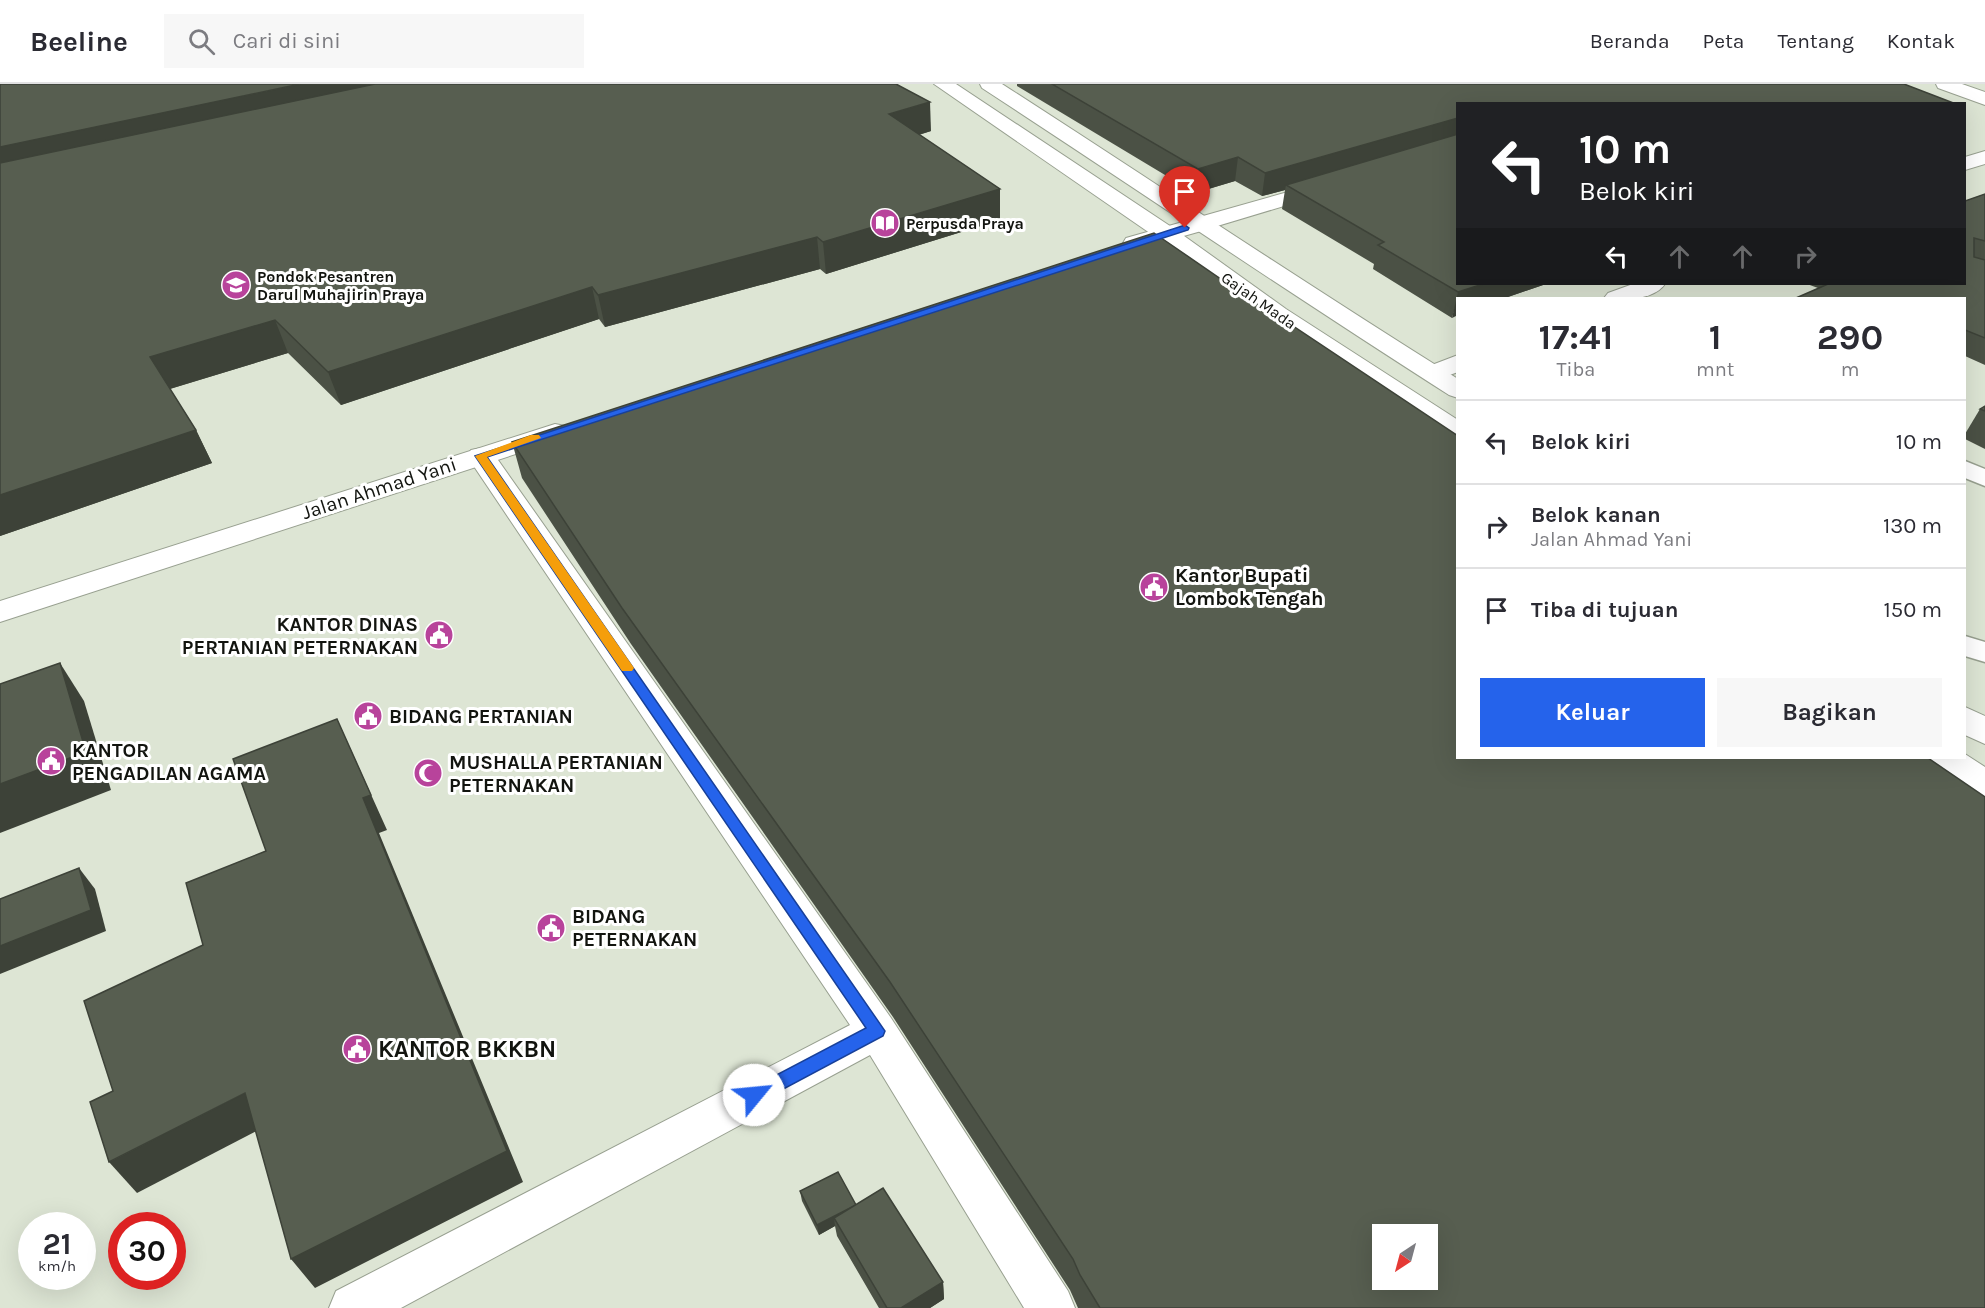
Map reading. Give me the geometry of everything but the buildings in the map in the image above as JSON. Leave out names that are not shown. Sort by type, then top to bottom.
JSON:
[{"type":"street","name":"Gajah Mada","points":[[943,84],[1165,233],[1294,325],[1456,431]]},
{"type":"street","name":"Gajah Mada","points":[[989,84],[1043,114],[1309,296],[1456,389]]},
{"type":"street","points":[[1945,84],[1985,99]]},
{"type":"street","points":[[1966,164],[1985,157]]},
{"type":"street","points":[[1109,251],[1348,181]]},
{"type":"street","points":[[1619,297],[1650,285]]},
{"type":"street","points":[[1433,374],[1456,364]]},
{"type":"street","name":"Jalan Ahmad Yani","points":[[0,612],[583,422]]},
{"type":"street","points":[[481,456],[877,1031],[1051,1308]]},
{"type":"street","points":[[1966,720],[1985,732]]},
{"type":"street","points":[[1947,759],[1985,784]]},
{"type":"street","points":[[363,1306],[877,1031]]},
{"type":"lane","points":[[1268,336],[1294,325]]},
{"type":"lane","points":[[1966,469],[1985,479]]},
{"type":"lane","points":[[1966,645],[1985,653]]},
{"type":"slow traffic","points":[[535,438],[481,456],[627,668]]},
{"type":"place","name":"Perpusda Praya","points":[[885,223]]},
{"type":"place","name":"Pondok Pesantren Darul Muhajirin Praya","points":[[236,285]]},
{"type":"place","name":"Kantor Bupati Lombok Tengah","points":[[1154,587]]},
{"type":"place","name":"KANTOR DINAS PERTANIAN PETERNAKAN","points":[[439,635]]},
{"type":"place","name":"BIDANG PERTANIAN","points":[[368,716]]},
{"type":"place","name":"KANTOR PENGADILAN AGAMA","points":[[51,761]]},
{"type":"place","name":"MUSHALLA PERTANIAN PETERNAKAN","points":[[428,773]]},
{"type":"place","name":"BIDANG PETERNAKAN","points":[[551,928]]},
{"type":"place","name":"KANTOR BKKBN","points":[[357,1049]]},
{"type":"route","points":[[754,1095],[877,1031],[481,456],[1185,228]]}]
